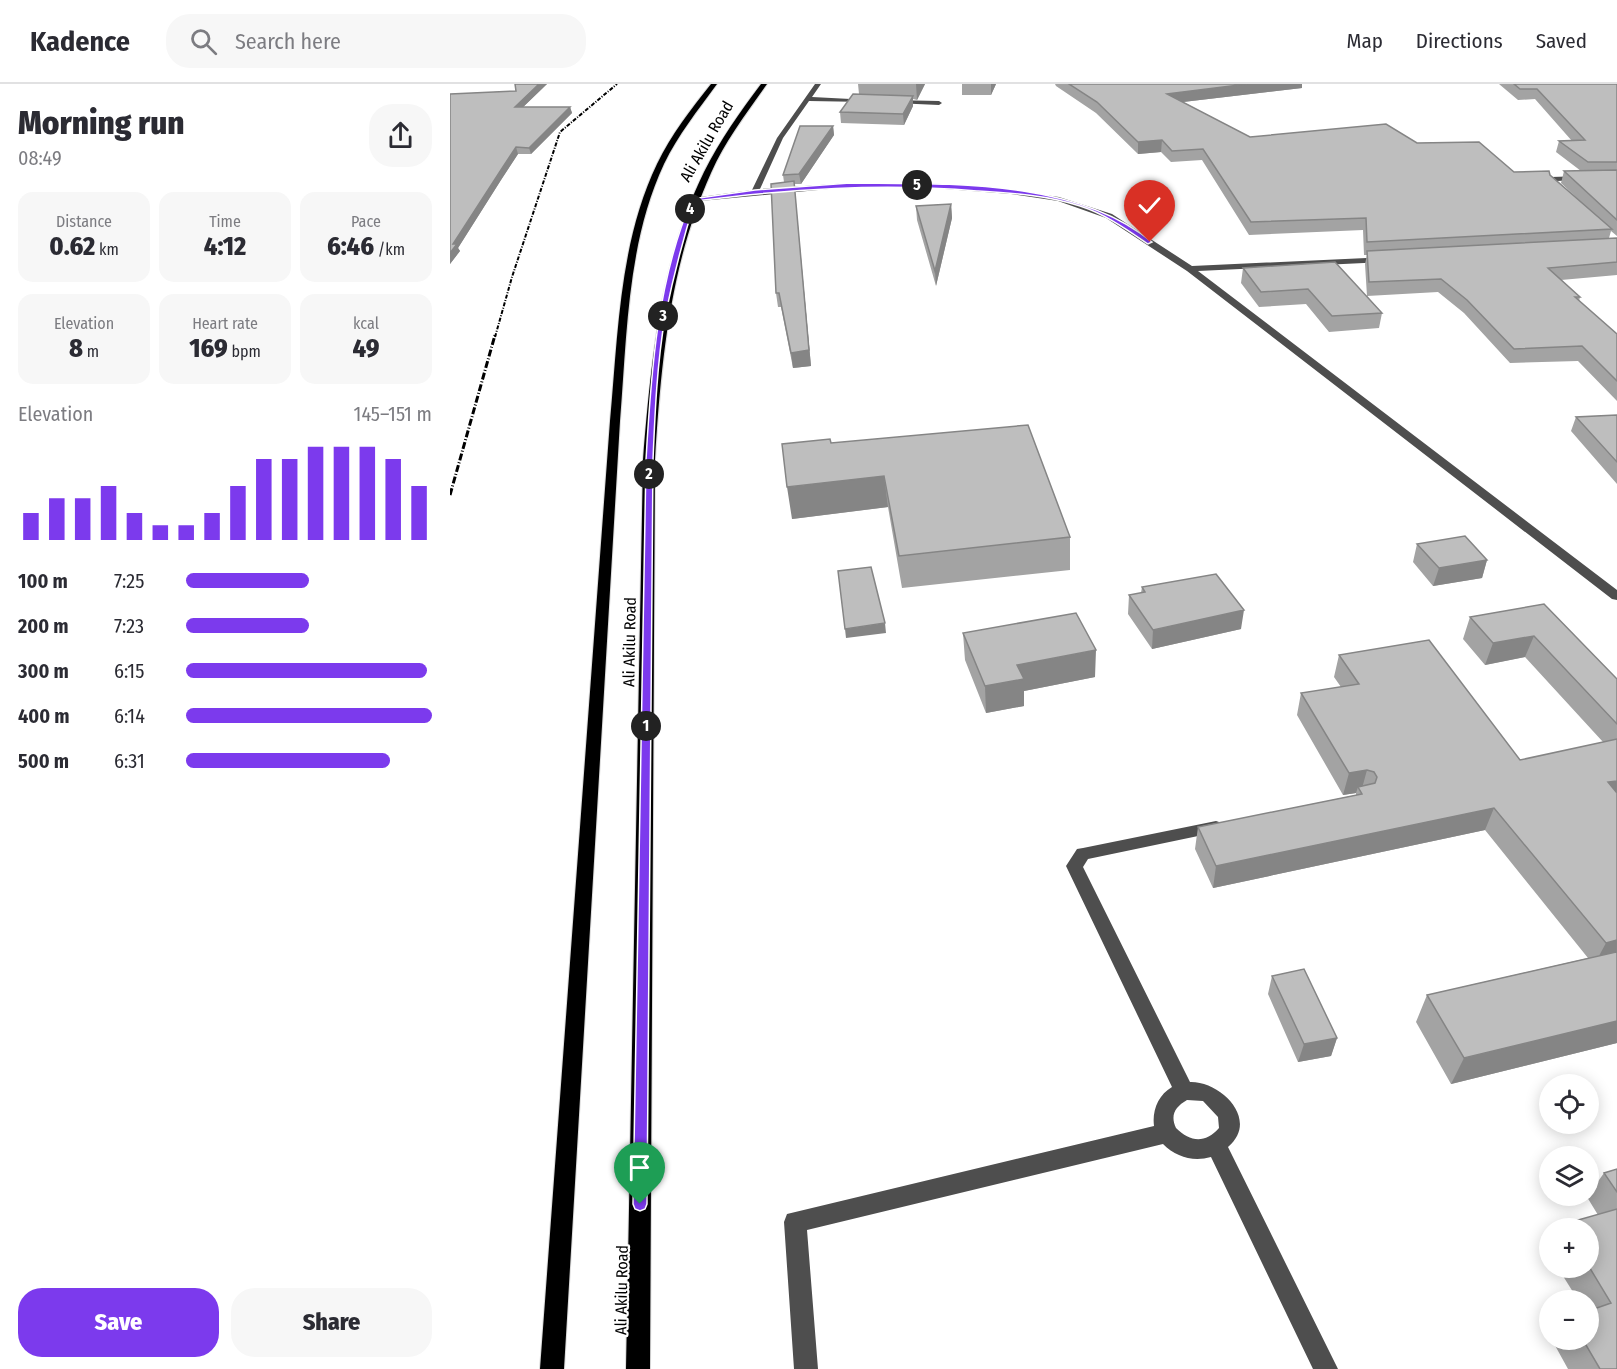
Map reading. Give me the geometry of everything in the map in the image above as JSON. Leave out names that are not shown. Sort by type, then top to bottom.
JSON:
[{"type":"main road","name":"Ali Akilu Road","points":[[552,1369],[615,422],[628,283],[641,221],[655,177],[685,122],[714,84]]},
{"type":"main road","name":"Ali Akilu Road","points":[[638,1369],[649,460],[654,380],[662,319],[676,256],[693,200],[741,112],[764,84]]},
{"type":"street","points":[[755,192],[780,138],[818,84]]},
{"type":"street","points":[[807,99],[879,101]]},
{"type":"street","points":[[891,101],[939,102]]},
{"type":"street","points":[[1568,198],[1551,183],[1551,179],[1617,177]]},
{"type":"street","points":[[693,200],[755,192],[890,184],[1011,192],[1059,199],[1109,216],[1190,269],[1617,596]]},
{"type":"street","points":[[1190,269],[1391,258]]},
{"type":"street","points":[[1184,1091],[1074,866],[1083,854],[1233,824]]},
{"type":"street","points":[[1184,1091],[1203,1091],[1219,1101],[1229,1117],[1228,1134],[1216,1147],[1199,1152],[1180,1147],[1166,1133],[1163,1115],[1169,1100],[1184,1091]]},
{"type":"street","points":[[806,1369],[795,1222],[1166,1133]]},
{"type":"street","points":[[1216,1147],[1326,1369]]},
{"type":"building","points":[[515,84],[539,84],[515,107],[570,107],[529,148],[516,147],[453,244],[457,244],[450,253],[450,94],[516,91]]},
{"type":"building","points":[[1069,84],[1247,84],[1167,94],[1250,137],[1386,124],[1417,143],[1479,142],[1514,172],[1549,171],[1550,175],[1612,229],[1367,242],[1366,218],[1251,222],[1203,149],[1172,151],[1162,140],[1138,142],[1097,102]]},
{"type":"building","points":[[1514,84],[1617,84],[1617,162],[1588,162],[1559,141],[1585,140],[1537,89],[1520,89]]},
{"type":"building","points":[[853,94],[913,96],[903,114],[840,112]]},
{"type":"building","points":[[800,126],[833,126],[799,174],[783,175]]},
{"type":"building","points":[[1617,170],[1617,220],[1564,171]]},
{"type":"building","points":[[794,181],[809,350],[791,353],[779,293],[776,293],[771,184]]},
{"type":"building","points":[[951,204],[935,271],[916,206]]},
{"type":"building","points":[[1617,238],[1617,262],[1548,268],[1580,297],[1575,297],[1617,334],[1617,381],[1582,346],[1514,349],[1467,300],[1441,279],[1369,282],[1367,251]]},
{"type":"building","points":[[1335,262],[1382,313],[1332,316],[1308,289],[1261,292],[1243,268]]},
{"type":"building","points":[[1617,415],[1617,462],[1576,417]]},
{"type":"building","points":[[1028,425],[1070,537],[899,556],[884,476],[787,487],[782,444],[830,439],[831,443]]},
{"type":"building","points":[[1465,536],[1487,560],[1439,568],[1417,544]]},
{"type":"building","points":[[871,567],[885,623],[845,629],[838,571]]},
{"type":"building","points":[[1216,574],[1244,610],[1153,630],[1129,595],[1145,592],[1142,587]]},
{"type":"building","points":[[1544,604],[1617,679],[1617,724],[1534,636],[1493,643],[1470,617]]},
{"type":"building","points":[[1076,613],[1096,650],[1017,665],[1024,679],[985,686],[963,633]]},
{"type":"building","points":[[1429,640],[1520,760],[1617,739],[1617,781],[1608,782],[1617,793],[1617,940],[1606,943],[1494,808],[1216,866],[1198,827],[1362,794],[1358,787],[1375,783],[1377,777],[1374,772],[1367,770],[1349,773],[1301,693],[1359,684],[1339,655]]},
{"type":"building","points":[[1616,952],[1617,1021],[1464,1058],[1427,995]]},
{"type":"building","points":[[1304,969],[1337,1038],[1304,1044],[1272,976]]},
{"type":"building","points":[[1617,1169],[1617,1192],[1604,1173]]},
{"type":"building","points":[[1617,1209],[1617,1369],[1600,1369],[1589,1350],[1599,1350],[1599,1307],[1611,1303],[1596,1278],[1599,1278],[1599,1218],[1585,1218]]},
{"type":"railway","points":[[495,337],[512,277],[560,132],[617,84]]},
{"type":"railway","points":[[450,495],[495,335]]},
{"type":"route","points":[[640,1204],[649,460],[654,380],[662,319],[676,256],[693,200],[755,192],[850,185],[890,184],[1011,192],[1083,205],[1109,216],[1150,242]]}]
